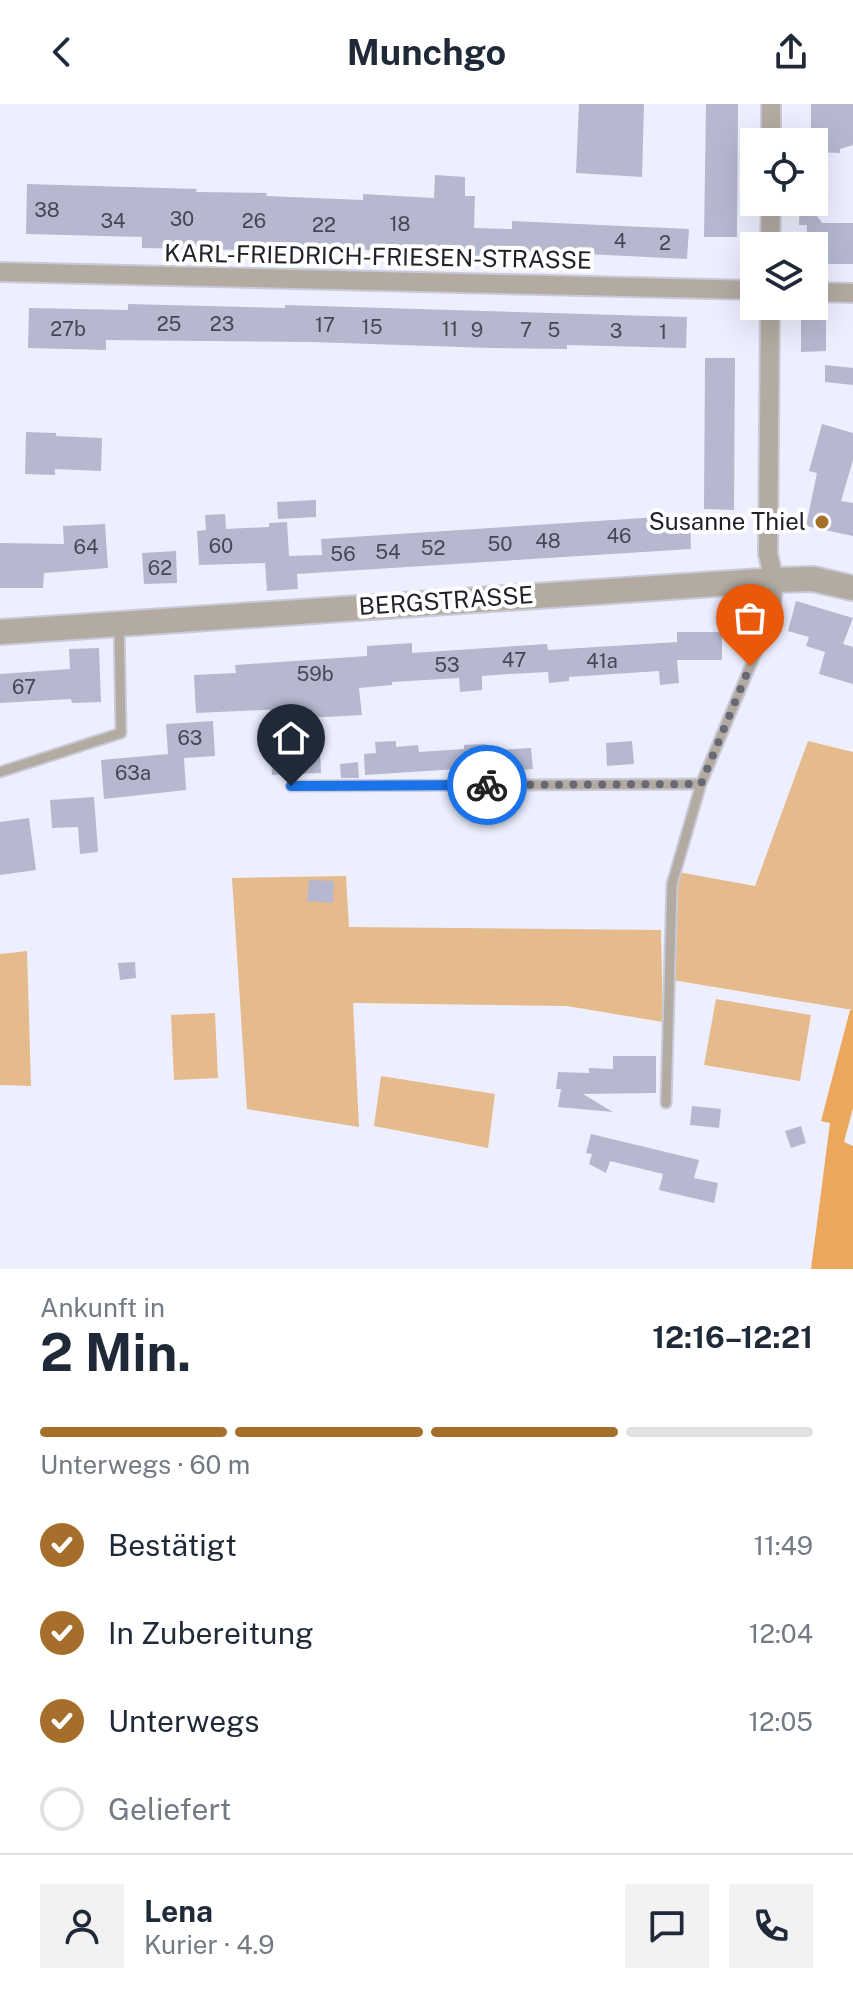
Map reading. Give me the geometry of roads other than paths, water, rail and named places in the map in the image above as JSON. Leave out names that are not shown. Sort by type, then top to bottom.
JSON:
[{"type":"street","points":[[771,104],[771,128]]},
{"type":"street","name":"KARL-FRIEDRICH-FRIESEN-STRASSE","points":[[0,272],[740,290]]},
{"type":"street","points":[[828,292],[853,293]]},
{"type":"street","points":[[770,320],[768,554],[774,580]]},
{"type":"street","name":"BERGSTRASSE","points":[[0,632],[774,580],[813,579],[853,588]]},
{"type":"lane","points":[[666,1103],[672,884],[701,784],[775,607],[777,593],[774,580]]},
{"type":"lane","points":[[0,772],[121,733],[119,622]]},
{"type":"lane","points":[[291,786],[701,784]]},
{"type":"place","name":"Susanne Thiel","points":[[822,522]]}]
